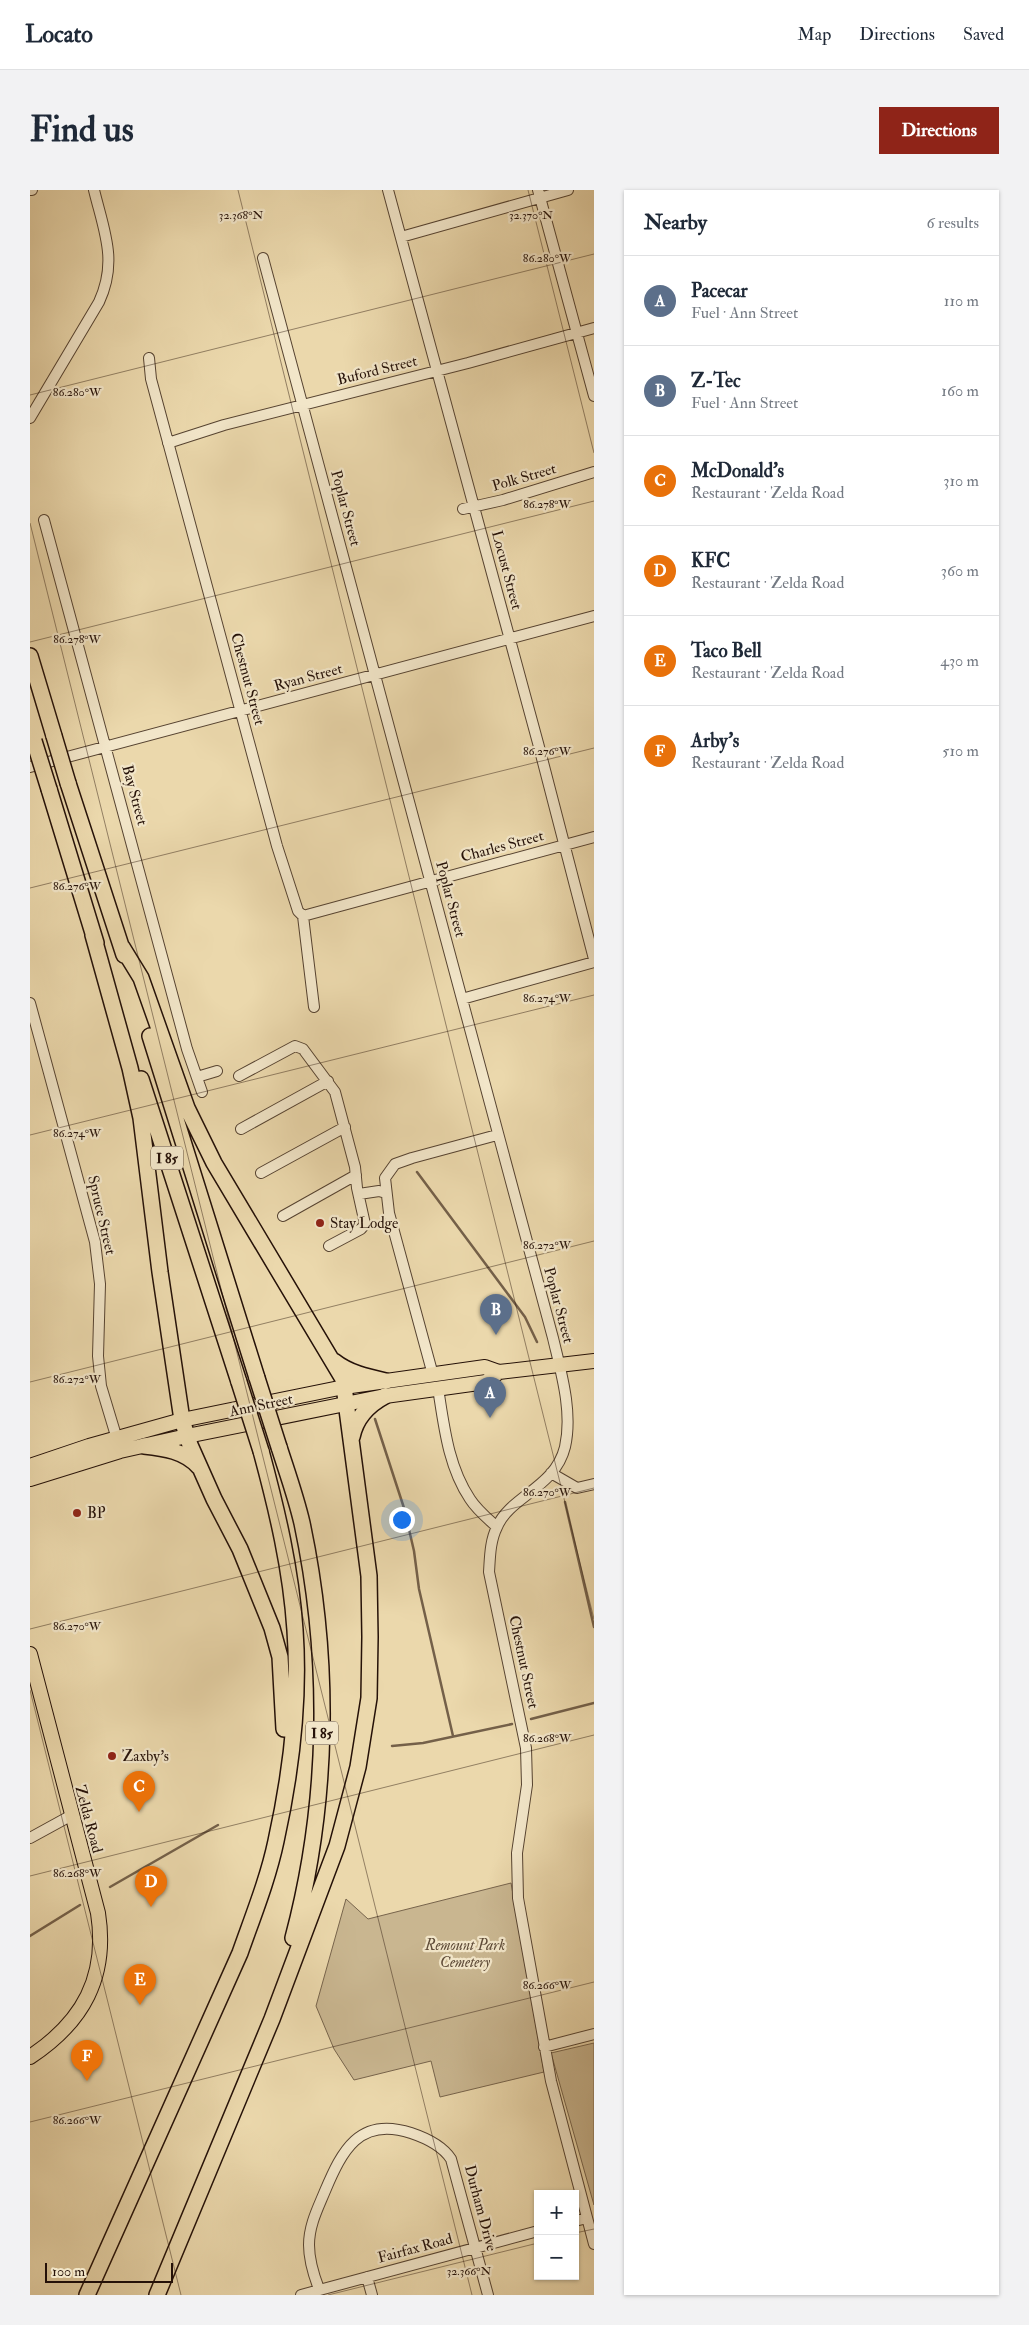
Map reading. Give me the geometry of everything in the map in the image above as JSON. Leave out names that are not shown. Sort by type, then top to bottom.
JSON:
[{"type":"highway","name":"I 85","points":[[30,656],[68,783],[122,946],[302,1522],[316,1600],[322,1722],[318,1805],[312,1850],[297,1923],[272,2019],[157,2295]]},
{"type":"highway","name":"I 85","points":[[32,735],[94,935],[261,1451],[277,1512],[295,1629],[296,1679],[288,1772],[276,1842],[258,1904],[240,1953],[87,2295]]},
{"type":"highway","points":[[94,935],[130,1068],[141,1118],[160,1272],[182,1420],[202,1471],[240,1549],[272,1628],[280,1657],[288,1772]]},
{"type":"highway","points":[[122,946],[141,978],[187,1108],[214,1163],[343,1379],[368,1576],[370,1637],[368,1698],[358,1767],[337,1846],[272,2019]]},
{"type":"highway","points":[[329,1355],[341,1367],[359,1374],[385,1389],[362,1413],[353,1429],[350,1443]]},
{"type":"highway","points":[[144,1446],[173,1451],[185,1456],[202,1471]]},
{"type":"main road","name":"Ann Street","points":[[30,1466],[116,1438],[182,1420],[344,1387],[385,1389],[436,1382],[485,1368],[499,1372],[594,1360]]},
{"type":"main road","name":"Ann Street","points":[[30,1479],[92,1459],[144,1446],[346,1404],[385,1389]]},
{"type":"main road","name":"Zelda Road","points":[[30,1654],[98,1913],[101,1940],[100,1958],[93,1987],[73,2021],[46,2047],[30,2057]]},
{"type":"street","points":[[30,418],[99,302],[107,284],[110,257],[94,190]]},
{"type":"street","name":"Locust Street","points":[[388,190],[475,506],[594,961]]},
{"type":"street","points":[[401,237],[539,194],[568,190]]},
{"type":"street","points":[[539,194],[594,396]]},
{"type":"street","name":"Poplar Street","points":[[263,258],[560,1364],[568,1422],[565,1448],[552,1473],[503,1516],[497,1527]]},
{"type":"street","name":"Buford Street","points":[[168,443],[224,425],[303,406],[594,328]]},
{"type":"street","name":"Chestnut Street","points":[[149,358],[151,379],[277,846],[298,912],[303,916],[314,1007]]},
{"type":"street","name":"Polk Street","points":[[463,509],[594,472]]},
{"type":"street","name":"Bay Street","points":[[44,520],[202,1092]]},
{"type":"street","name":"Ryan Street","points":[[30,767],[594,616]]},
{"type":"street","name":"Charles Street","points":[[303,916],[594,837]]},
{"type":"street","points":[[462,999],[594,961]]},
{"type":"street","name":"Spruce Street","points":[[30,1003],[95,1242],[100,1284],[98,1363],[101,1386],[116,1438]]},
{"type":"street","points":[[239,1076],[295,1046],[303,1049],[335,1092],[356,1175],[365,1224],[361,1229],[329,1246]]},
{"type":"street","points":[[197,1077],[217,1071]]},
{"type":"street","points":[[241,1129],[328,1081]]},
{"type":"street","points":[[261,1173],[345,1127]]},
{"type":"street","points":[[497,1135],[396,1164],[385,1178],[387,1205],[436,1382],[449,1449],[458,1474],[471,1500],[497,1527]]},
{"type":"street","points":[[283,1216],[356,1175]]},
{"type":"street","points":[[359,1194],[378,1191],[386,1193]]},
{"type":"street","points":[[552,1473],[578,1488],[594,1484]]},
{"type":"street","name":"Chestnut Street","points":[[497,1527],[490,1547],[489,1572],[520,1712],[527,1758],[527,1785],[517,1853],[518,1898],[551,2081],[594,2244]]},
{"type":"street","points":[[30,1838],[72,1816]]},
{"type":"street","points":[[544,2047],[594,2034]]},
{"type":"street","name":"Durham Drive","points":[[319,2290],[310,2253],[310,2235],[313,2219],[342,2153],[354,2140],[371,2132],[389,2129],[405,2131],[431,2142],[448,2154],[454,2166],[488,2295]]},
{"type":"street","points":[[579,2220],[587,2218]]},
{"type":"street","name":"Fairfax Road","points":[[301,2295],[534,2232]]},
{"type":"street","points":[[367,2277],[372,2295]]},
{"type":"green space","name":"Remount Park Cemetery","points":[[511,1883],[544,2072],[440,2097],[431,2061],[354,2080],[334,2049],[316,2006],[346,1899],[368,1919]]},
{"type":"green space","points":[[594,2043],[594,2205],[551,2053]]},
{"type":"waterway","points":[[417,1172],[525,1317],[537,1342]]},
{"type":"waterway","points":[[375,1419],[404,1508],[414,1551],[419,1589],[453,1736]]},
{"type":"waterway","points":[[565,1502],[594,1627]]},
{"type":"waterway","points":[[531,1719],[594,1703]]},
{"type":"waterway","points":[[392,1746],[423,1743],[512,1724]]},
{"type":"waterway","points":[[110,1887],[218,1825]]},
{"type":"waterway","points":[[30,1936],[80,1905]]},
{"type":"place","name":"Stay Lodge","points":[[320,1223]]},
{"type":"place","name":"Z-Tec","points":[[496,1335]]},
{"type":"place","name":"Pacecar","points":[[490,1418]]},
{"type":"place","name":"BP","points":[[77,1513]]},
{"type":"place","name":"Zaxby's","points":[[112,1756]]},
{"type":"place","name":"McDonald's","points":[[139,1812]]},
{"type":"place","name":"KFC","points":[[151,1907]]},
{"type":"place","name":"Taco Bell","points":[[140,2005]]},
{"type":"place","name":"Arby's","points":[[87,2081]]}]
